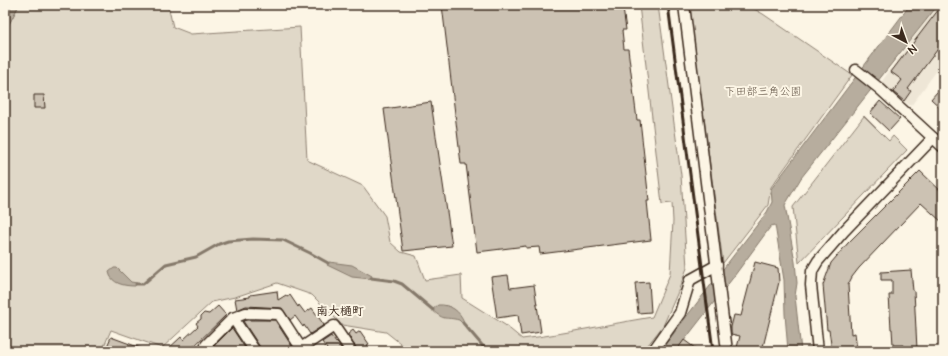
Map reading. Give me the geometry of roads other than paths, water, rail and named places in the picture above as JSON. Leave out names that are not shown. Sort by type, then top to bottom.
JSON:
[{"type":"street","points":[[684,5],[727,351]]},
{"type":"street","points":[[856,70],[880,89],[943,147]]},
{"type":"street","points":[[818,351],[811,285],[812,271],[818,261],[844,231],[933,138]]},
{"type":"street","points":[[653,351],[680,313],[690,280],[717,265]]},
{"type":"street","points":[[209,351],[206,345],[233,318],[246,313],[279,314],[302,349],[334,326],[351,351]]},
{"type":"street","points":[[233,318],[255,351]]},
{"type":"waterway","points":[[136,284],[143,284],[166,264],[196,257],[219,244],[228,241],[253,239],[283,240],[328,263]]},
{"type":"waterway","points":[[371,278],[394,281],[402,284],[433,310]]},
{"type":"waterway","points":[[463,323],[487,351]]},
{"type":"railway","points":[[668,5],[713,351]]},
{"type":"district","name":"南大樋町","points":[[340,311]]},
{"type":"park label","name":"下田部三角公園","points":[[763,91]]}]
